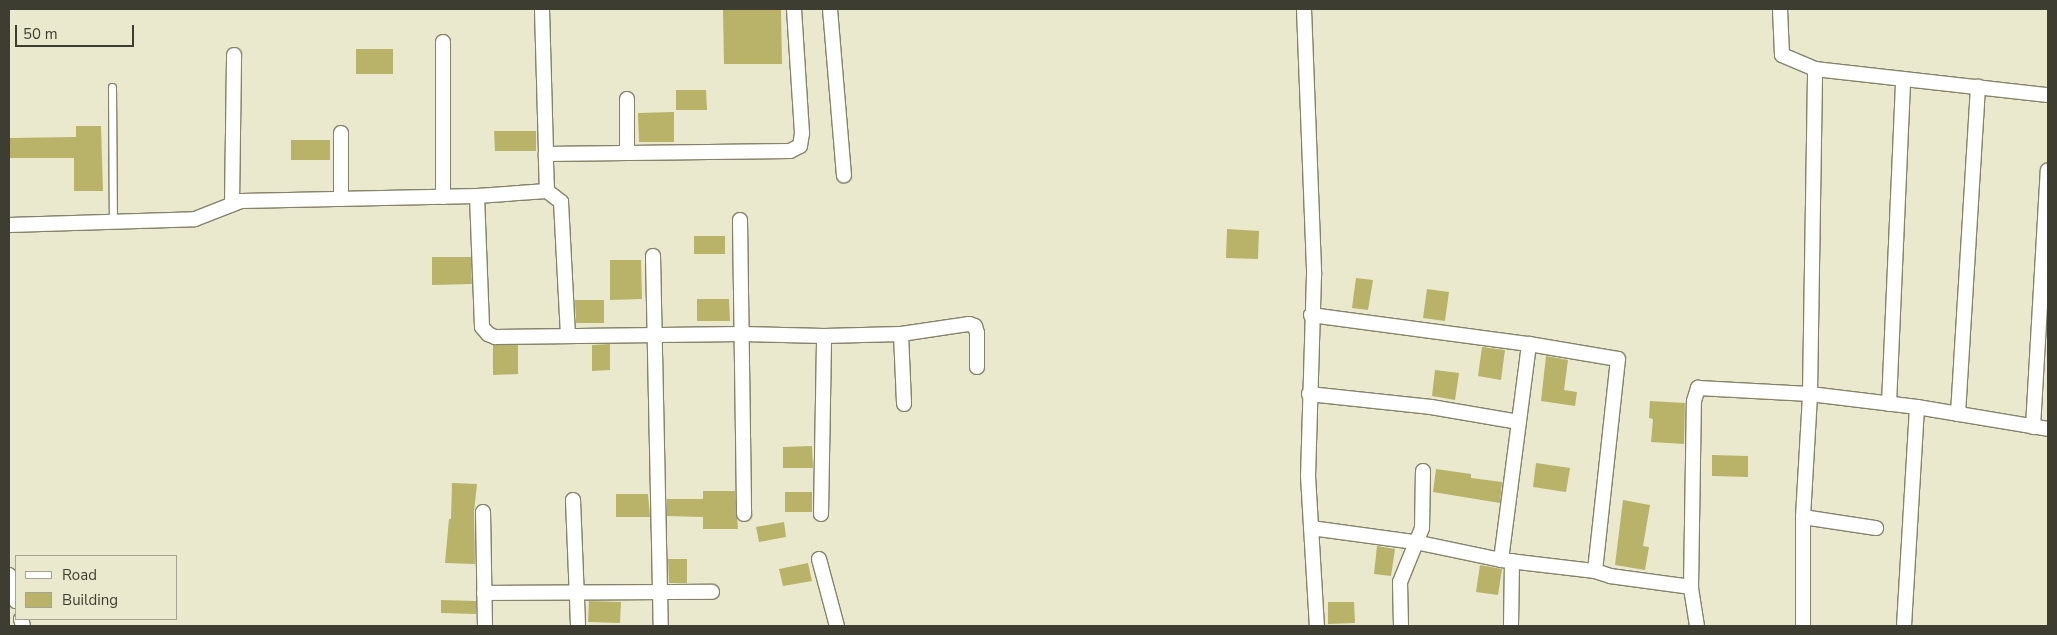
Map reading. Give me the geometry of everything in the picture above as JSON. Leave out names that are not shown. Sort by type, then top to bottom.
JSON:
[{"type":"street","points":[[542,9],[547,192]]},
{"type":"street","points":[[546,154],[790,151],[800,146],[802,133],[794,9]]},
{"type":"street","points":[[830,9],[844,175]]},
{"type":"street","points":[[1304,9],[1314,275],[1311,315],[1308,476],[1317,626]]},
{"type":"street","points":[[1780,9],[1782,55],[1815,69],[2048,95]]},
{"type":"street","points":[[443,42],[443,197]]},
{"type":"street","points":[[232,204],[234,55]]},
{"type":"street","points":[[1803,626],[1804,517],[1810,394],[1815,69]]},
{"type":"street","points":[[1889,404],[1903,79]]},
{"type":"street","points":[[1958,414],[1978,87]]},
{"type":"street","points":[[627,99],[627,153]]},
{"type":"street","points":[[341,133],[341,199]]},
{"type":"street","points":[[2033,427],[2048,170]]},
{"type":"street","points":[[9,225],[196,219],[241,201],[443,197],[547,192],[562,202],[568,336]]},
{"type":"street","points":[[477,196],[482,320],[484,331],[494,337],[901,334],[962,323],[975,326],[977,367]]},
{"type":"street","points":[[740,220],[744,514]]},
{"type":"street","points":[[653,256],[658,593],[661,626]]},
{"type":"street","points":[[1311,315],[1529,344],[1618,359],[1595,571]]},
{"type":"street","points":[[901,334],[904,404]]},
{"type":"street","points":[[820,514],[824,336]]},
{"type":"street","points":[[1511,626],[1506,560],[1519,422],[1529,344]]},
{"type":"street","points":[[1697,626],[1691,587],[1694,401],[1698,388],[1810,394],[1917,407],[2048,429]]},
{"type":"street","points":[[1309,394],[1431,407],[1519,422]]},
{"type":"street","points":[[1904,626],[1917,407]]},
{"type":"street","points":[[1401,626],[1400,582],[1422,528],[1422,471]]},
{"type":"street","points":[[573,500],[578,626]]},
{"type":"street","points":[[484,512],[485,626]]},
{"type":"street","points":[[1804,517],[1876,528]]},
{"type":"street","points":[[1311,528],[1415,542],[1506,560],[1595,571],[1610,576],[1691,587]]},
{"type":"street","points":[[819,559],[837,626]]},
{"type":"street","points":[[9,575],[15,597]]},
{"type":"street","points":[[484,593],[712,592]]},
{"type":"lane","points":[[112,87],[113,222]]},
{"type":"building","points":[[723,9],[781,9],[782,64],[724,64]]},
{"type":"building","points":[[356,49],[393,49],[393,74],[356,74]]},
{"type":"building","points":[[676,90],[706,90],[707,110],[676,110]]},
{"type":"building","points":[[674,112],[674,142],[639,142],[638,113]]},
{"type":"building","points":[[76,126],[101,126],[103,191],[74,191],[74,158],[9,158],[9,138],[76,137]]},
{"type":"building","points":[[494,131],[536,131],[536,151],[495,151]]},
{"type":"building","points":[[291,140],[330,140],[330,160],[291,160]]},
{"type":"building","points":[[1227,229],[1259,231],[1258,259],[1226,258]]},
{"type":"building","points":[[694,236],[725,236],[725,254],[694,254]]},
{"type":"building","points":[[432,257],[471,257],[472,284],[432,285]]},
{"type":"building","points":[[610,260],[641,260],[642,299],[610,300]]},
{"type":"building","points":[[1356,278],[1373,280],[1368,310],[1352,308]]},
{"type":"building","points":[[1427,289],[1449,292],[1445,321],[1423,318]]},
{"type":"building","points":[[697,299],[729,299],[730,321],[697,321]]},
{"type":"building","points":[[575,300],[604,300],[604,323],[576,323]]},
{"type":"building","points":[[610,344],[610,370],[592,371],[592,345]]},
{"type":"building","points":[[493,345],[518,345],[518,374],[493,375]]},
{"type":"building","points":[[1482,347],[1505,350],[1501,380],[1478,376]]},
{"type":"building","points":[[1546,356],[1568,360],[1564,390],[1577,392],[1575,406],[1541,401]]},
{"type":"building","points":[[1435,370],[1459,373],[1455,400],[1432,396]]},
{"type":"building","points":[[1650,401],[1685,403],[1684,444],[1651,442],[1653,419],[1649,418]]},
{"type":"building","points":[[812,446],[813,468],[783,468],[783,447]]},
{"type":"building","points":[[1712,455],[1748,456],[1748,477],[1712,476]]},
{"type":"building","points":[[1536,463],[1570,468],[1566,492],[1533,487]]},
{"type":"building","points":[[1436,469],[1471,474],[1471,478],[1502,482],[1500,503],[1433,492]]},
{"type":"building","points":[[452,483],[477,484],[474,512],[475,564],[445,563],[449,519],[451,519]]},
{"type":"building","points":[[703,491],[735,491],[738,529],[703,529],[703,517],[667,516],[667,499],[703,499]]},
{"type":"building","points":[[785,492],[812,492],[812,512],[785,512]]},
{"type":"building","points":[[616,494],[648,494],[650,517],[616,517]]},
{"type":"building","points":[[1623,500],[1650,505],[1643,546],[1649,547],[1645,570],[1615,565]]},
{"type":"building","points":[[784,522],[786,537],[759,542],[756,527]]},
{"type":"building","points":[[1377,546],[1395,549],[1391,576],[1374,574]]},
{"type":"building","points":[[668,559],[687,559],[687,583],[669,583]]},
{"type":"building","points":[[808,563],[812,581],[783,586],[779,569]]},
{"type":"building","points":[[1480,565],[1502,569],[1498,595],[1476,592]]},
{"type":"building","points":[[441,600],[476,601],[476,614],[441,613]]},
{"type":"building","points":[[589,601],[621,602],[620,623],[588,622]]},
{"type":"building","points":[[1328,602],[1354,602],[1355,623],[1328,624]]}]
